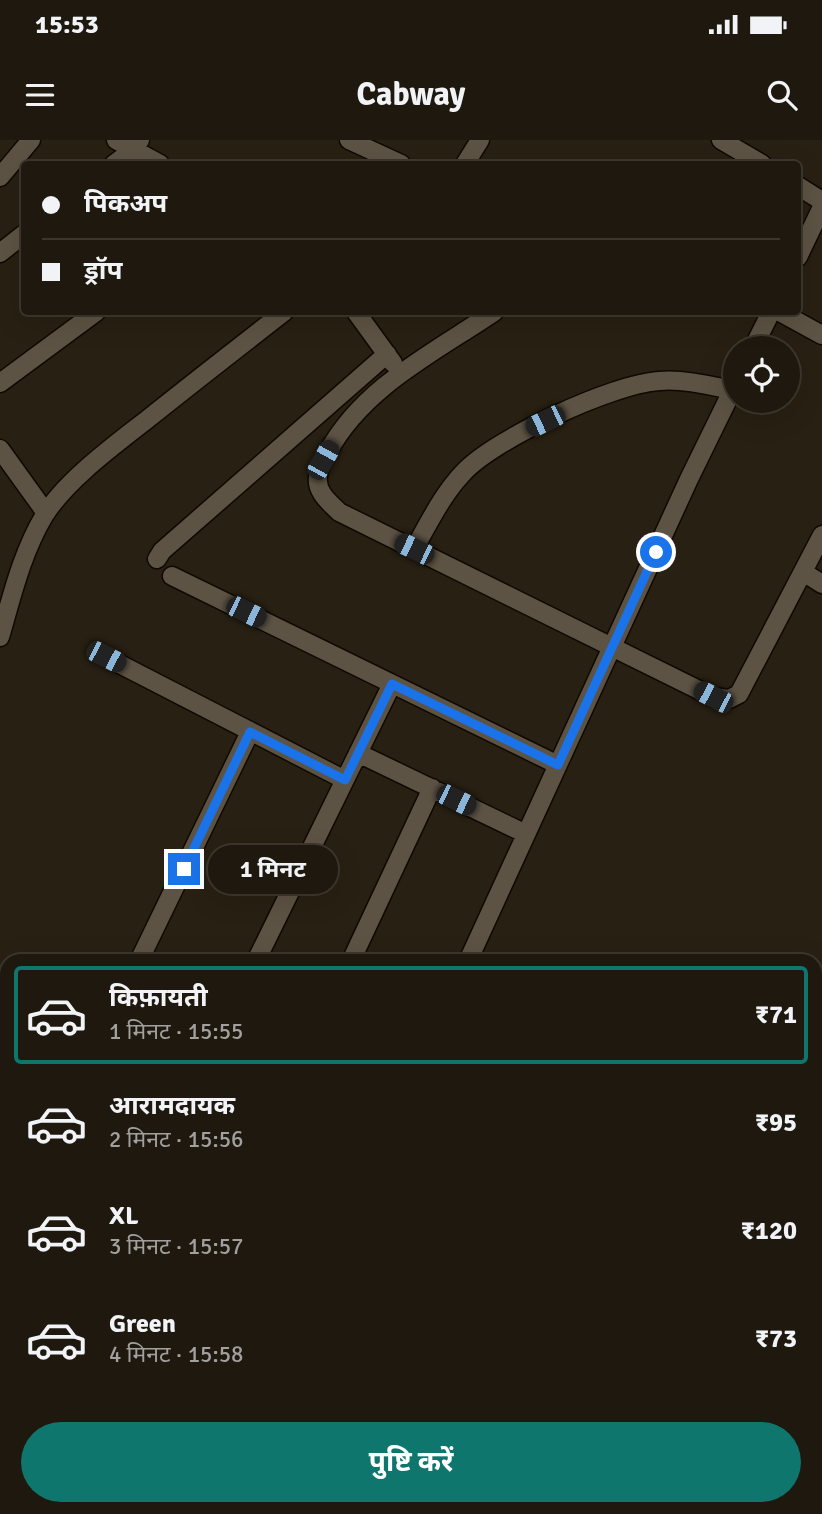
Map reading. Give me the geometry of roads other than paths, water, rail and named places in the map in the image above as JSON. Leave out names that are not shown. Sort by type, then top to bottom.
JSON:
[{"type":"street","points":[[0,177],[32,140]]},
{"type":"street","points":[[116,140],[136,145],[156,161]]},
{"type":"street","points":[[349,140],[371,145],[396,161]]},
{"type":"street","points":[[467,161],[480,140]]},
{"type":"street","points":[[721,140],[757,161]]},
{"type":"street","points":[[117,161],[136,145]]},
{"type":"street","points":[[801,188],[822,201]]},
{"type":"street","points":[[801,251],[822,207]]},
{"type":"street","points":[[0,253],[21,236]]},
{"type":"street","points":[[0,383],[92,315]]},
{"type":"street","points":[[0,637],[18,575],[34,534],[46,513],[68,487],[117,443],[280,315]]},
{"type":"street","points":[[358,315],[401,374]]},
{"type":"street","points":[[490,315],[401,374],[363,405],[342,430],[323,460],[317,478],[323,496],[339,512],[713,697],[729,699],[740,694],[822,535]]},
{"type":"street","points":[[759,336],[770,315]]},
{"type":"street","points":[[785,315],[822,335]]},
{"type":"street","points":[[157,559],[162,551],[387,354]]},
{"type":"street","points":[[414,549],[446,494],[463,472],[488,451],[528,429],[580,404],[656,381],[685,381],[723,386]]},
{"type":"street","points":[[471,954],[723,411]]},
{"type":"street","points":[[0,449],[46,513]]},
{"type":"street","points":[[803,572],[822,584]]},
{"type":"street","points":[[172,576],[558,765]]},
{"type":"street","points":[[106,657],[345,780]]},
{"type":"street","points":[[259,954],[392,684]]},
{"type":"street","points":[[142,954],[250,732]]},
{"type":"street","points":[[358,753],[526,834]]},
{"type":"street","points":[[354,954],[432,788]]}]
